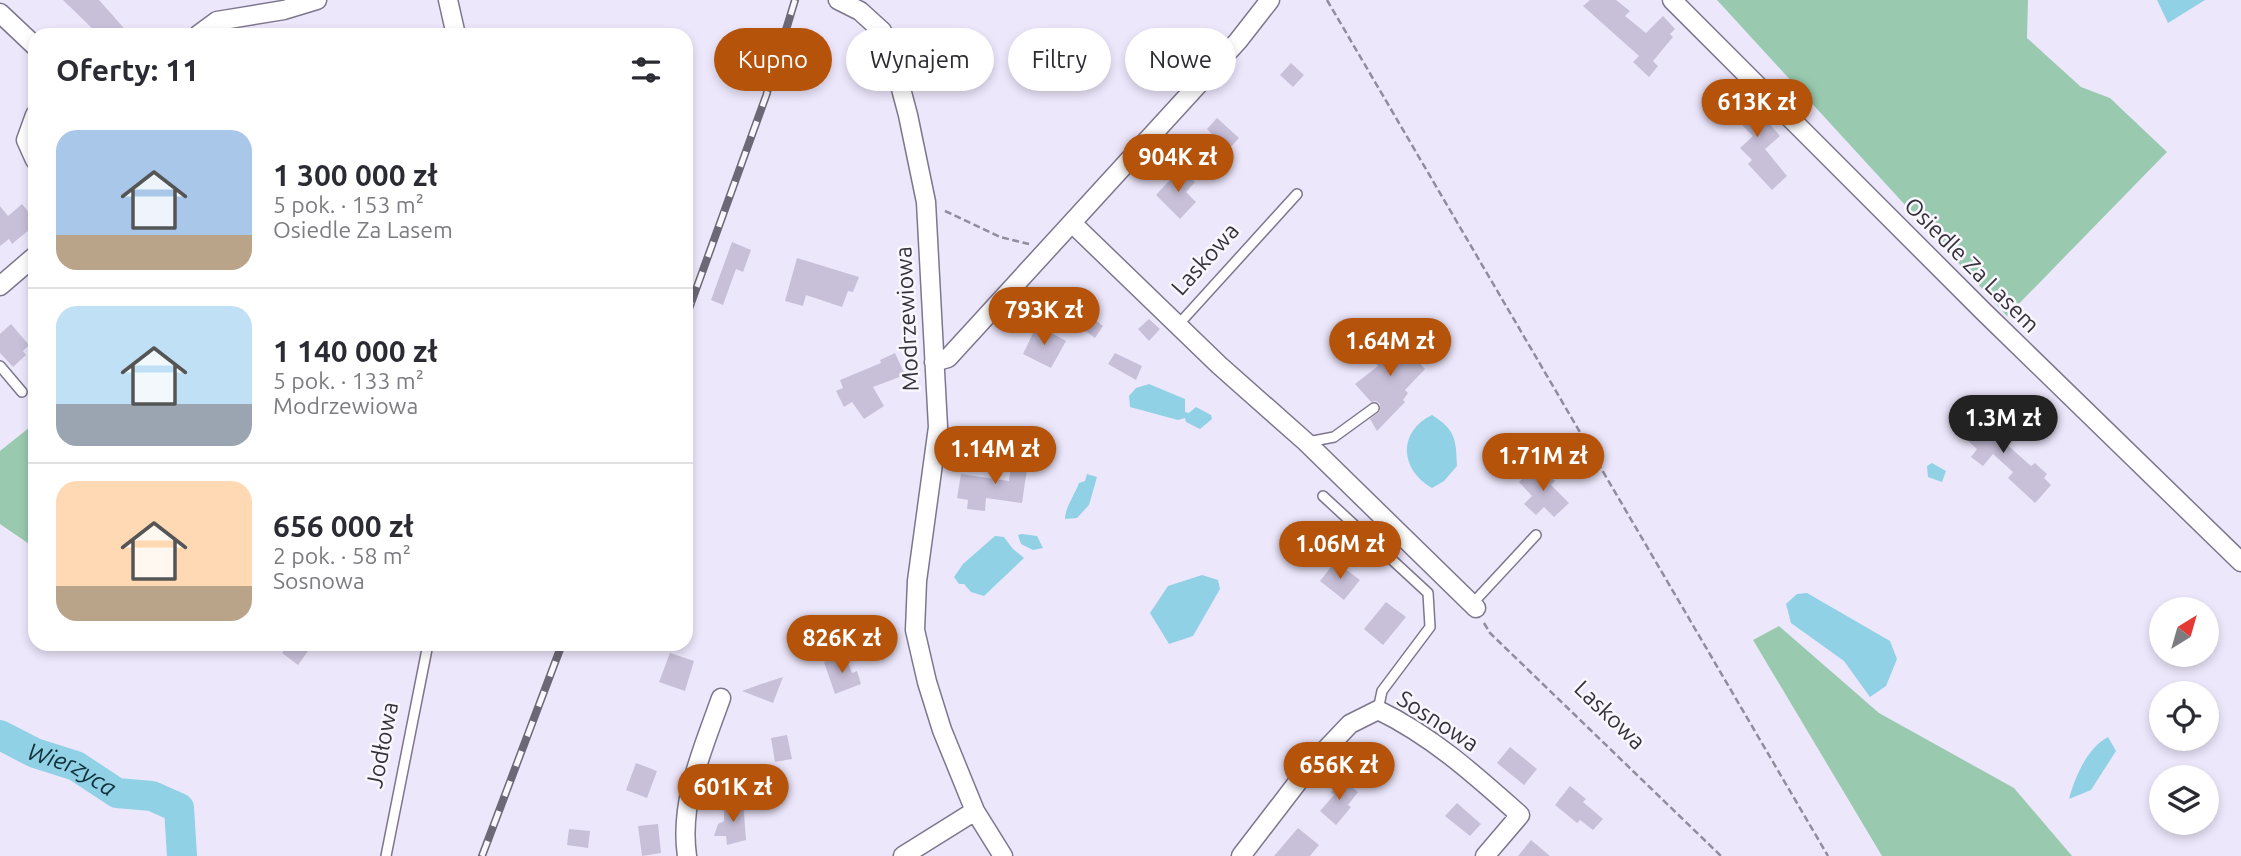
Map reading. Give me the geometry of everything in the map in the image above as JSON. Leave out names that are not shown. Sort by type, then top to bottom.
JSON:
[{"type":"street","points":[[208,28],[217,21],[284,10],[317,0]]},
{"type":"street","points":[[448,0],[454,28]]},
{"type":"street","name":"Modrzewiowa","points":[[838,0],[860,11],[882,31],[892,54],[908,115],[926,202],[937,427],[917,581],[915,630],[926,682],[942,730],[975,811],[1003,856]]},
{"type":"street","points":[[934,362],[948,358],[1050,249],[1238,40],[1270,0]]},
{"type":"street","name":"Osiedle Za Lasem","points":[[1672,0],[2241,562]]},
{"type":"street","points":[[0,12],[28,39]]},
{"type":"street","name":"Laskowa","points":[[1073,224],[1219,365],[1306,442],[1474,606]]},
{"type":"street","points":[[0,285],[28,262]]},
{"type":"street","points":[[687,856],[684,832],[693,778],[721,698]]},
{"type":"street","name":"Sosnowa","points":[[1241,856],[1318,758],[1350,724],[1378,710],[1401,721],[1444,749],[1520,815],[1485,856]]},
{"type":"street","points":[[902,856],[975,811]]},
{"type":"lane","name":"Laskowa","points":[[1178,325],[1297,194]]},
{"type":"lane","points":[[0,366],[22,392]]},
{"type":"lane","points":[[1306,442],[1334,437],[1374,408]]},
{"type":"lane","points":[[1323,496],[1427,593],[1430,627],[1382,691],[1378,710]]},
{"type":"lane","points":[[1474,606],[1536,535]]},
{"type":"lane","name":"Jodłowa","points":[[386,856],[427,651]]},
{"type":"path","points":[[1328,0],[1828,856]]},
{"type":"path","points":[[926,202],[1000,237],[1050,249]]},
{"type":"path","name":"Laskowa","points":[[1474,606],[1490,633],[1721,856]]},
{"type":"green space","points":[[1717,0],[2028,0],[2027,38],[2081,87],[2110,98],[2167,152],[2007,316]]},
{"type":"green space","points":[[28,429],[28,543],[0,524],[0,451]]},
{"type":"green space","points":[[1779,626],[1879,713],[2014,788],[2072,856],[1882,856],[1753,640]]},
{"type":"water","points":[[2157,0],[2205,0],[2168,23]]},
{"type":"water","points":[[1149,384],[1185,399],[1185,412],[1189,413],[1196,407],[1211,415],[1212,419],[1200,429],[1186,422],[1185,418],[1178,420],[1130,407],[1129,396],[1136,388]]},
{"type":"water","points":[[1432,415],[1446,426],[1453,436],[1457,466],[1444,481],[1432,488],[1414,471],[1407,451],[1413,431]]},
{"type":"water","points":[[1932,463],[1946,471],[1942,482],[1928,477],[1927,466]]},
{"type":"water","points":[[1087,474],[1097,477],[1089,505],[1077,518],[1065,519],[1079,483],[1085,481]]},
{"type":"water","points":[[1018,535],[1037,536],[1043,548],[1033,550],[1021,544]]},
{"type":"water","points":[[995,536],[1004,537],[1024,558],[984,596],[971,592],[954,577],[963,564]]},
{"type":"water","points":[[1202,575],[1218,580],[1220,589],[1193,636],[1169,644],[1150,613],[1168,586]]},
{"type":"water","points":[[1807,593],[1890,641],[1897,659],[1886,686],[1870,697],[1844,661],[1791,623],[1786,604],[1797,594]]},
{"type":"water","points":[[2108,737],[2116,751],[2091,790],[2069,799],[2078,773],[2088,756]]},
{"type":"building","points":[[63,0],[99,0],[124,28],[92,28]]},
{"type":"building","points":[[1590,0],[1616,0],[1630,11],[1625,16],[1646,33],[1663,16],[1675,29],[1670,34],[1673,37],[1653,61],[1658,66],[1649,77],[1633,62],[1639,56],[1583,6]]},
{"type":"building","points":[[1291,63],[1304,75],[1293,87],[1280,75]]},
{"type":"building","points":[[1740,89],[1780,136],[1765,149],[1787,176],[1772,190],[1748,164],[1752,160],[1740,148],[1753,136],[1723,106]]},
{"type":"building","points":[[1217,118],[1239,138],[1215,164],[1199,148],[1212,134],[1207,129]]},
{"type":"building","points":[[1181,168],[1195,182],[1186,192],[1196,202],[1180,219],[1156,195]]},
{"type":"building","points":[[22,204],[28,211],[28,231],[12,244],[9,239],[0,246],[0,206],[8,216]]},
{"type":"building","points":[[732,242],[751,250],[743,272],[736,269],[723,305],[711,300]]},
{"type":"building","points":[[797,258],[859,277],[853,292],[848,291],[842,307],[806,295],[803,306],[785,301]]},
{"type":"building","points":[[1084,311],[1103,326],[1095,338],[1075,323]]},
{"type":"building","points":[[1149,319],[1160,329],[1149,341],[1138,329]]},
{"type":"building","points":[[11,324],[28,344],[23,351],[26,355],[13,367],[0,353],[0,334]]},
{"type":"building","points":[[1037,325],[1066,341],[1051,368],[1023,354]]},
{"type":"building","points":[[1399,329],[1407,339],[1402,344],[1425,369],[1405,390],[1408,393],[1403,400],[1405,402],[1377,431],[1370,419],[1380,411],[1380,404],[1371,402],[1355,384],[1378,366],[1369,356]]},
{"type":"building","points":[[895,353],[905,375],[873,387],[884,406],[864,419],[852,402],[844,407],[836,391],[843,388],[840,380],[881,363],[880,360]]},
{"type":"building","points":[[1115,353],[1142,366],[1136,380],[1108,364]]},
{"type":"building","points":[[1965,412],[1969,418],[1974,412],[1990,429],[1994,424],[2008,437],[2004,442],[2031,466],[2035,463],[2047,474],[2044,478],[2051,485],[2035,503],[2008,478],[2013,472],[1993,454],[1983,466],[1971,457],[1977,449],[1957,431],[1959,429],[1955,425]]},
{"type":"building","points":[[1012,454],[1029,455],[1022,503],[986,498],[985,511],[967,509],[968,500],[957,498],[961,474],[1009,481]]},
{"type":"building","points":[[1533,468],[1541,475],[1545,470],[1555,481],[1551,485],[1569,503],[1554,517],[1544,507],[1536,515],[1524,504],[1532,496],[1519,482]]},
{"type":"building","points":[[1334,563],[1360,580],[1344,600],[1320,581]]},
{"type":"building","points":[[1386,602],[1406,617],[1383,645],[1364,629]]},
{"type":"building","points":[[284,651],[308,651],[298,665],[282,653]]},
{"type":"building","points":[[670,653],[694,661],[685,691],[659,682]]},
{"type":"building","points":[[845,655],[852,673],[857,671],[861,684],[835,694],[824,662]]},
{"type":"building","points":[[783,677],[773,703],[742,691],[761,684]]},
{"type":"building","points":[[787,735],[792,759],[775,762],[771,738]]},
{"type":"building","points":[[1510,747],[1537,769],[1524,785],[1497,763]]},
{"type":"building","points":[[636,763],[657,771],[647,798],[626,790]]},
{"type":"building","points":[[1342,779],[1358,792],[1348,805],[1351,807],[1336,825],[1320,811],[1334,795],[1331,792]]},
{"type":"building","points":[[1570,786],[1586,799],[1583,802],[1603,819],[1593,830],[1580,820],[1577,823],[1555,805]]},
{"type":"building","points":[[743,801],[746,840],[727,845],[726,836],[714,836],[718,824],[724,821],[724,804]]},
{"type":"building","points":[[1457,803],[1481,824],[1470,836],[1445,816]]},
{"type":"building","points":[[658,824],[661,853],[642,856],[638,826]]},
{"type":"building","points":[[1298,828],[1319,845],[1310,856],[1274,856]]},
{"type":"building","points":[[569,829],[590,831],[588,848],[567,845]]},
{"type":"building","points":[[1531,840],[1550,856],[1518,856]]},
{"type":"waterway","name":"Wierzyca","points":[[0,735],[35,753],[76,766],[117,793],[152,796],[179,808],[182,856]]},
{"type":"railway","points":[[693,298],[766,96],[795,0]]},
{"type":"railway","points":[[482,856],[559,651]]}]
